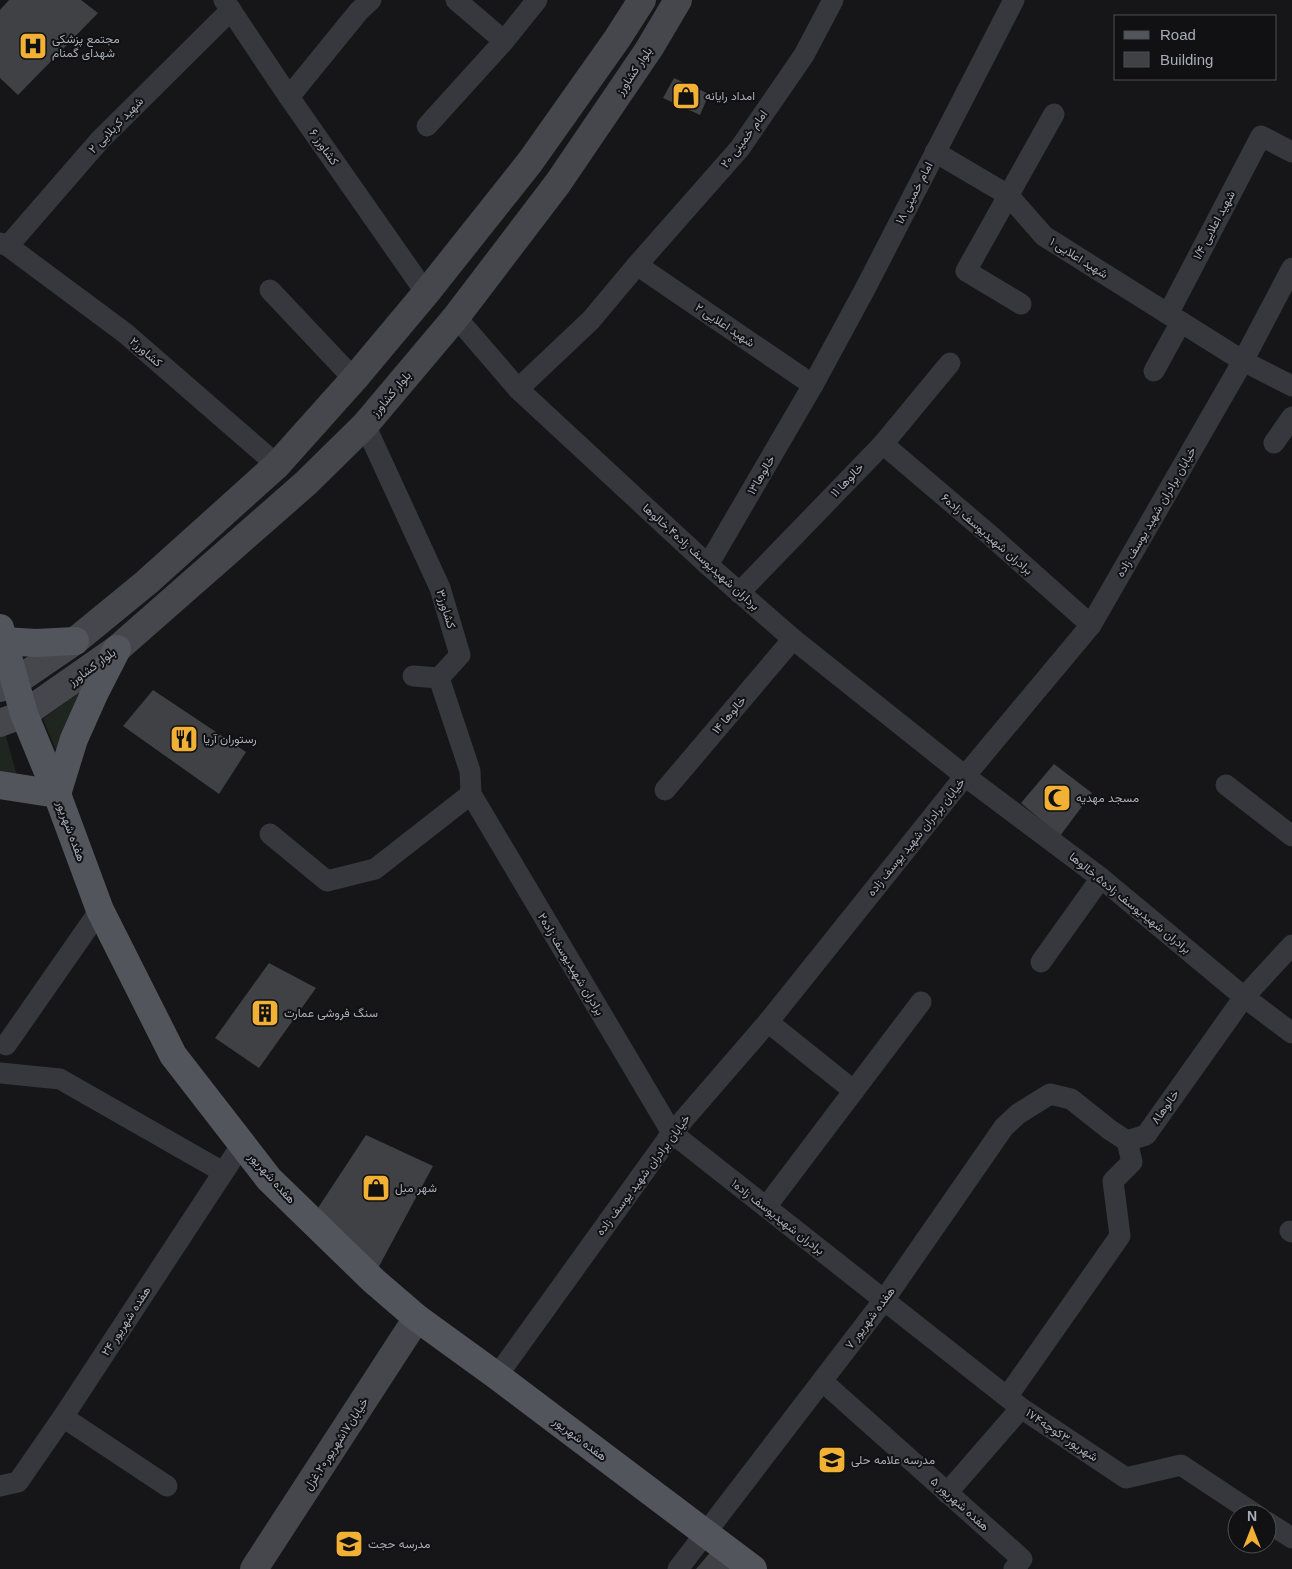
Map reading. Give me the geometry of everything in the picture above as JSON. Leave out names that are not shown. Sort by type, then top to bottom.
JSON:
[{"type":"main road","points":[[7,685],[77,638],[147,582],[277,465],[354,379],[426,293],[530,162],[617,39],[642,0]]},
{"type":"main road","name":"بلوار کشاورز","points":[[12,719],[109,656],[306,483],[365,425],[456,318],[558,183],[649,49],[678,0]]},
{"type":"main road","points":[[0,785],[57,794],[74,739],[109,656],[77,638],[36,643],[2,634]]},
{"type":"main road","name":"هفده شهریور","points":[[2,634],[12,719],[57,794],[100,910],[173,1055],[269,1179],[374,1281],[417,1318],[753,1569]]},
{"type":"main road","name":"خیابان۱۷شهریور۲۰,غزل","points":[[254,1569],[417,1318]]},
{"type":"street","points":[[456,0],[504,41]]},
{"type":"street","points":[[427,126],[504,41],[537,0]]},
{"type":"street","name":"امام خمینی ۲۰","points":[[518,389],[591,320],[740,148],[804,55],[833,0]]},
{"type":"street","name":"امام خمینی ۱۸","points":[[813,385],[1014,0]]},
{"type":"street","points":[[289,97],[360,4]]},
{"type":"street","name":"کشاورز ۶","points":[[228,5],[289,97],[426,293]]},
{"type":"street","name":"شهید کربلایی ۲","points":[[4,244],[228,5]]},
{"type":"street","points":[[1021,304],[966,270],[1054,114]]},
{"type":"street","name":"شهید اعلایی ۱/۴","points":[[1154,371],[1174,318],[1261,136],[1292,152]]},
{"type":"street","name":"شهید اعلایی ۱","points":[[935,152],[1008,195],[1044,236],[1243,361],[1292,386]]},
{"type":"street","name":"کشاورز۲","points":[[4,244],[125,334],[277,465]]},
{"type":"street","name":"شهید اعلایی ۲","points":[[637,265],[813,385]]},
{"type":"street","name":"خیابان برادران شهید یوسف زاده","points":[[497,1376],[672,1133],[768,1022],[965,776],[1091,625],[1243,361],[1292,268]]},
{"type":"street","points":[[270,290],[354,379]]},
{"type":"street","name":"برداران شهیدیوسف زاده۴,خالوها","points":[[456,318],[518,389],[708,566],[793,639],[965,776]]},
{"type":"street","name":"خالوها ۱۱","points":[[739,593],[883,444],[950,363]]},
{"type":"street","name":"خالوها۱۳","points":[[708,566],[813,385]]},
{"type":"street","points":[[1274,443],[1292,417]]},
{"type":"street","name":"کشاورز۳","points":[[365,425],[440,588],[458,646],[460,655],[439,678]]},
{"type":"street","name":"برادران شهیدیوسف زاده۶","points":[[883,444],[1091,625]]},
{"type":"street","name":"خالوها ۱۴","points":[[665,790],[793,639]]},
{"type":"street","points":[[270,834],[327,881],[375,869],[471,794],[470,771],[439,678],[413,676]]},
{"type":"street","name":"برادران شهیدیوسف زاده۵,خالوها","points":[[965,776],[1101,878],[1244,997],[1292,1033]]},
{"type":"street","points":[[1226,785],[1292,836]]},
{"type":"street","name":"برادران شهیدیوسف زاده۲","points":[[471,794],[672,1133]]},
{"type":"street","points":[[1041,962],[1101,878]]},
{"type":"street","points":[[6,1045],[100,910]]},
{"type":"street","name":"خالوها۸","points":[[1127,1141],[1146,1135],[1244,997],[1292,945]]},
{"type":"street","points":[[766,1207],[921,1002]]},
{"type":"street","points":[[768,1022],[854,1091]]},
{"type":"street","points":[[0,1073],[60,1080],[223,1172]]},
{"type":"street","name":"هفده شهریور ۷","points":[[678,1569],[884,1300],[1004,1127],[1018,1114],[1050,1094],[1071,1099],[1127,1141]]},
{"type":"street","name":"برادران شهیدیوسف زاده۱","points":[[672,1133],[884,1300]]},
{"type":"street","points":[[948,1493],[1014,1402],[1120,1236],[1113,1181],[1132,1162],[1127,1141]]},
{"type":"street","name":"هفده شهریور ۲۴","points":[[0,1486],[18,1482],[63,1417],[242,1144]]},
{"type":"street","name":"۱۷شهریور۳کوچه۴","points":[[884,1300],[1014,1402],[1126,1478],[1182,1465],[1241,1504]]},
{"type":"street","name":"هفده شهریور ۵","points":[[822,1381],[1022,1559],[1014,1569]]},
{"type":"street","points":[[63,1417],[167,1486]]},
{"type":"street","points":[[1277,1528],[1292,1538]]},
{"type":"shaded area","points":[[80,692],[56,750],[43,719]]},
{"type":"shaded area","points":[[5,733],[17,776],[0,773],[0,736]]},
{"type":"building","name":"مجتمع پزشکی شهدای گمنام","points":[[9,0],[81,0],[98,13],[18,95],[0,78],[0,10]]},
{"type":"building","name":"امداد رایانه","points":[[674,78],[709,94],[700,115],[663,98]]},
{"type":"building","name":"رستوران آریا","points":[[153,690],[246,752],[219,794],[123,726]]},
{"type":"building","name":"مسجد مهدیه","points":[[1054,764],[1092,793],[1060,836],[1021,803]]},
{"type":"building","name":"سنگ فروشی عمارت","points":[[269,963],[316,988],[259,1068],[215,1038]]},
{"type":"building","name":"شهر مبل","points":[[366,1135],[433,1166],[377,1270],[316,1211]]},
{"type":"building","points":[[714,1548],[742,1569],[696,1569]]},
{"type":"place","name":"مجتمع پزشکی شهدای گمنام","points":[[33,46]]},
{"type":"place","name":"امداد رایانه","points":[[686,96]]},
{"type":"place","name":"رستوران آریا","points":[[184,739]]},
{"type":"place","name":"مسجد مهدیه","points":[[1057,798]]},
{"type":"place","name":"سنگ فروشی عمارت","points":[[265,1013]]},
{"type":"place","name":"شهر مبل","points":[[376,1188]]},
{"type":"place","name":"مدرسه علامه حلی","points":[[832,1460]]},
{"type":"place","name":"مدرسه حجت","points":[[349,1544]]}]
